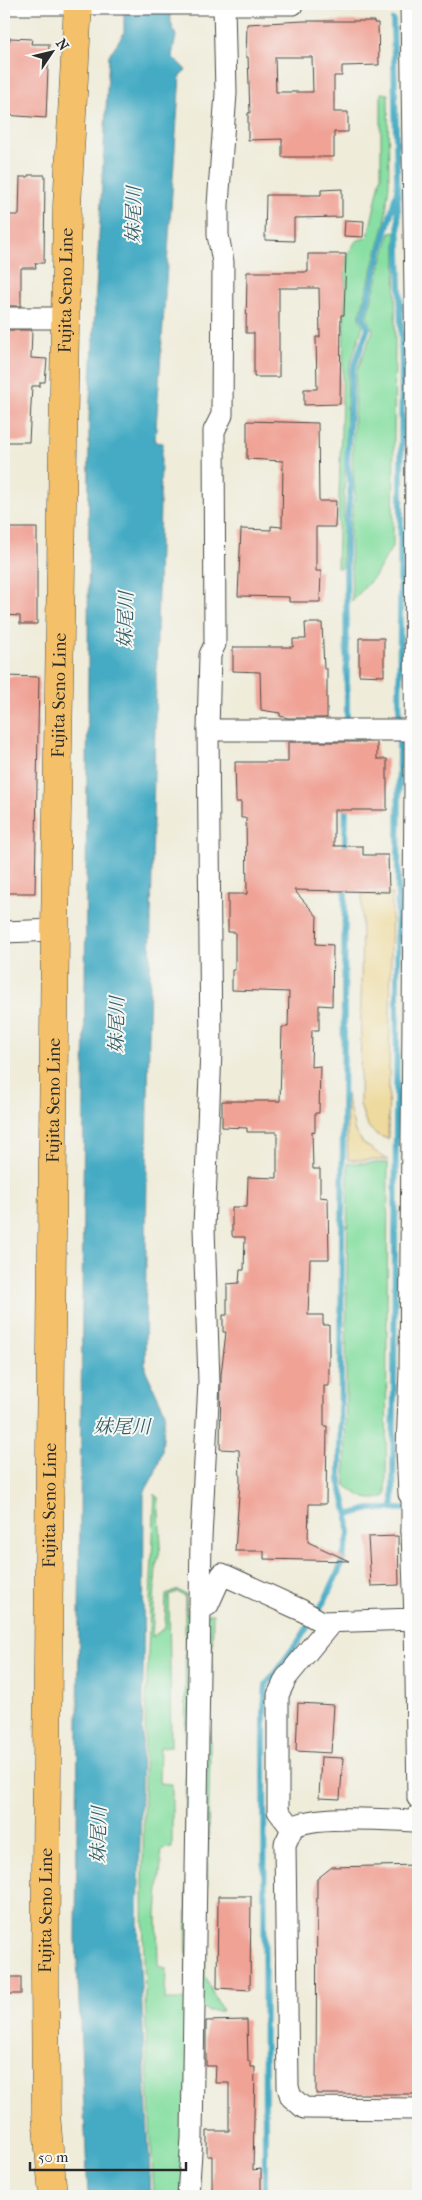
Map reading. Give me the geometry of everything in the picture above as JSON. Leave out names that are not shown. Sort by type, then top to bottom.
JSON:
[{"type":"main road","name":"Fujita Seno Line","points":[[53,2196],[46,2114],[45,1965],[55,930],[67,206],[78,4]]},
{"type":"street","points":[[4,4],[194,6],[293,4]]},
{"type":"street","points":[[411,4],[416,369],[410,734],[410,1370],[407,1449],[409,1494],[414,1512],[418,1798]]},
{"type":"street","points":[[188,2196],[192,2138],[201,1538],[208,1382],[204,1228],[211,1050],[208,730],[210,654],[215,644],[214,431],[222,415],[223,262],[218,235],[218,205],[226,93],[224,5]]},
{"type":"street","points":[[4,318],[65,318]]},
{"type":"street","points":[[208,730],[347,729],[410,734]]},
{"type":"street","points":[[4,932],[55,930]]},
{"type":"street","points":[[201,1538],[222,1574],[326,1622],[415,1619]]},
{"type":"street","points":[[200,1609],[208,1605],[222,1574]]},
{"type":"street","points":[[292,1829],[278,1811],[278,1695],[286,1678],[326,1622]]},
{"type":"street","points":[[418,1815],[414,1820],[321,1820],[303,1823],[292,1829],[285,1844],[288,2087],[292,2097],[304,2108],[418,2109]]},
{"type":"green space","points":[[381,93],[388,94],[389,184],[385,222],[359,318],[363,326],[348,371],[342,568],[337,568],[346,256],[356,241],[368,237],[381,177]]},
{"type":"green space","points":[[396,232],[393,545],[375,576],[352,601],[350,528],[355,494],[352,462],[356,373],[373,330],[367,316],[390,233]]},
{"type":"green space","points":[[348,1163],[388,1163],[386,1496],[374,1499],[359,1495],[345,1485]]},
{"type":"green space","points":[[155,1494],[158,1498],[161,1545],[156,1567],[152,1637],[165,1628],[166,1595],[178,1590],[186,1595],[187,1615],[190,1613],[191,1591],[194,1591],[190,1743],[187,2158],[181,2196],[154,2196],[148,2076],[144,1955],[143,1827]],"holes":[[[178,1592],[185,1597],[187,2000],[165,2000],[166,1968],[158,1966],[157,1914],[162,1849],[172,1848],[172,1784],[159,1783],[160,1747],[171,1746],[169,1596]]]},
{"type":"green space","points":[[206,1614],[213,1614],[205,1976],[222,2011],[209,2011],[198,2005]]},
{"type":"sand","points":[[362,894],[392,894],[388,1139],[371,1130],[360,1104]]},
{"type":"sand","points":[[346,1094],[355,1132],[364,1144],[388,1160],[348,1160]]},
{"type":"water","name":"妹尾川","points":[[124,4],[170,4],[171,23],[176,36],[172,56],[186,70],[180,75],[155,442],[163,443],[161,460],[151,914],[145,1369],[165,1412],[162,1452],[155,1473],[144,1493],[143,1709],[138,1924],[151,2196],[88,2196],[76,1938],[89,417],[109,55],[124,33]]},
{"type":"building","points":[[304,21],[374,21],[374,23],[378,23],[379,65],[342,66],[342,76],[334,76],[334,112],[348,112],[348,132],[334,132],[334,157],[282,157],[282,139],[248,140],[248,113],[250,113],[248,57],[246,57],[247,24]],"holes":[[[275,57],[312,57],[313,92],[276,92]]]},
{"type":"building","points":[[10,38],[32,39],[31,44],[49,44],[46,118],[4,115],[4,42],[9,42]]},
{"type":"building","points":[[28,175],[45,175],[44,263],[35,263],[36,268],[21,268],[21,306],[4,306],[4,238],[7,238],[7,215],[19,215],[20,177],[28,177]]},
{"type":"building","points":[[342,189],[342,217],[294,218],[294,241],[265,240],[266,195],[321,195],[321,190]]},
{"type":"building","points":[[345,220],[364,221],[363,237],[344,236]]},
{"type":"building","points":[[308,254],[346,254],[344,315],[341,315],[340,404],[304,405],[304,389],[317,389],[316,337],[320,337],[319,288],[279,288],[279,377],[254,377],[254,333],[246,333],[247,272],[308,272]]},
{"type":"building","points":[[4,330],[32,330],[31,358],[47,359],[45,382],[40,382],[40,386],[32,386],[29,442],[4,442]]},
{"type":"building","points":[[247,421],[318,423],[319,501],[336,501],[335,527],[316,527],[316,571],[321,571],[320,602],[289,602],[289,597],[238,596],[241,529],[271,530],[271,526],[282,527],[283,461],[247,459]]},
{"type":"building","points":[[4,528],[37,528],[37,624],[20,624],[20,616],[4,615]]},
{"type":"building","points":[[305,623],[322,623],[324,669],[327,669],[327,718],[288,718],[280,716],[280,713],[261,710],[260,672],[233,671],[233,647],[293,647],[293,639],[306,639]]},
{"type":"building","points":[[359,638],[384,638],[384,676],[359,675]]},
{"type":"building","points":[[4,676],[39,677],[35,893],[4,893]]},
{"type":"building","points":[[288,742],[377,742],[377,759],[387,759],[387,810],[334,810],[334,846],[363,846],[363,855],[388,855],[389,892],[294,890],[317,916],[316,944],[333,945],[332,1006],[319,1005],[319,1030],[312,1030],[311,1067],[320,1066],[319,1113],[315,1113],[315,1132],[312,1131],[313,1169],[320,1169],[320,1197],[328,1198],[329,1259],[310,1259],[308,1315],[323,1315],[323,1325],[329,1325],[329,1386],[324,1386],[324,1426],[327,1426],[326,1504],[309,1504],[308,1542],[349,1561],[264,1559],[264,1551],[235,1551],[240,1481],[239,1450],[220,1449],[221,1375],[226,1332],[223,1332],[223,1315],[227,1315],[227,1284],[239,1283],[240,1270],[244,1270],[245,1237],[233,1237],[232,1235],[232,1207],[247,1207],[248,1177],[277,1178],[277,1132],[247,1132],[247,1128],[222,1127],[222,1101],[280,1101],[282,1027],[288,1027],[289,992],[232,990],[232,970],[235,970],[235,932],[228,932],[228,894],[247,894],[246,818],[241,818],[241,802],[236,802],[235,762],[288,762]]},
{"type":"building","points":[[398,1536],[399,1585],[371,1586],[368,1537]]},
{"type":"building","points":[[298,1703],[334,1705],[331,1753],[296,1751]]},
{"type":"building","points":[[321,1757],[343,1758],[340,1799],[319,1798]]},
{"type":"building","points":[[418,1865],[418,2094],[316,2094],[317,1879],[332,1867]]},
{"type":"building","points":[[218,1896],[251,1896],[250,1990],[217,1988]]},
{"type":"building","points":[[4,1977],[21,1977],[21,1994],[4,1994]]},
{"type":"building","points":[[247,2020],[248,2061],[250,2061],[250,2067],[255,2067],[253,2170],[261,2169],[261,2195],[217,2196],[217,2193],[212,2193],[212,2156],[207,2156],[207,2131],[229,2131],[229,2083],[215,2083],[216,2066],[206,2066],[206,2021]]},
{"type":"waterway","points":[[393,20],[402,366],[393,1509]]},
{"type":"waterway","points":[[347,726],[346,530],[351,485],[347,463],[352,372],[368,328],[363,317],[398,187]]},
{"type":"waterway","points":[[345,854],[346,801]]},
{"type":"waterway","points":[[265,2196],[264,1710],[266,1685],[300,1639],[325,1600],[340,1568],[349,1535],[348,1515],[340,1483],[345,884]]},
{"type":"waterway","points":[[348,1515],[370,1509],[410,1509]]}]
